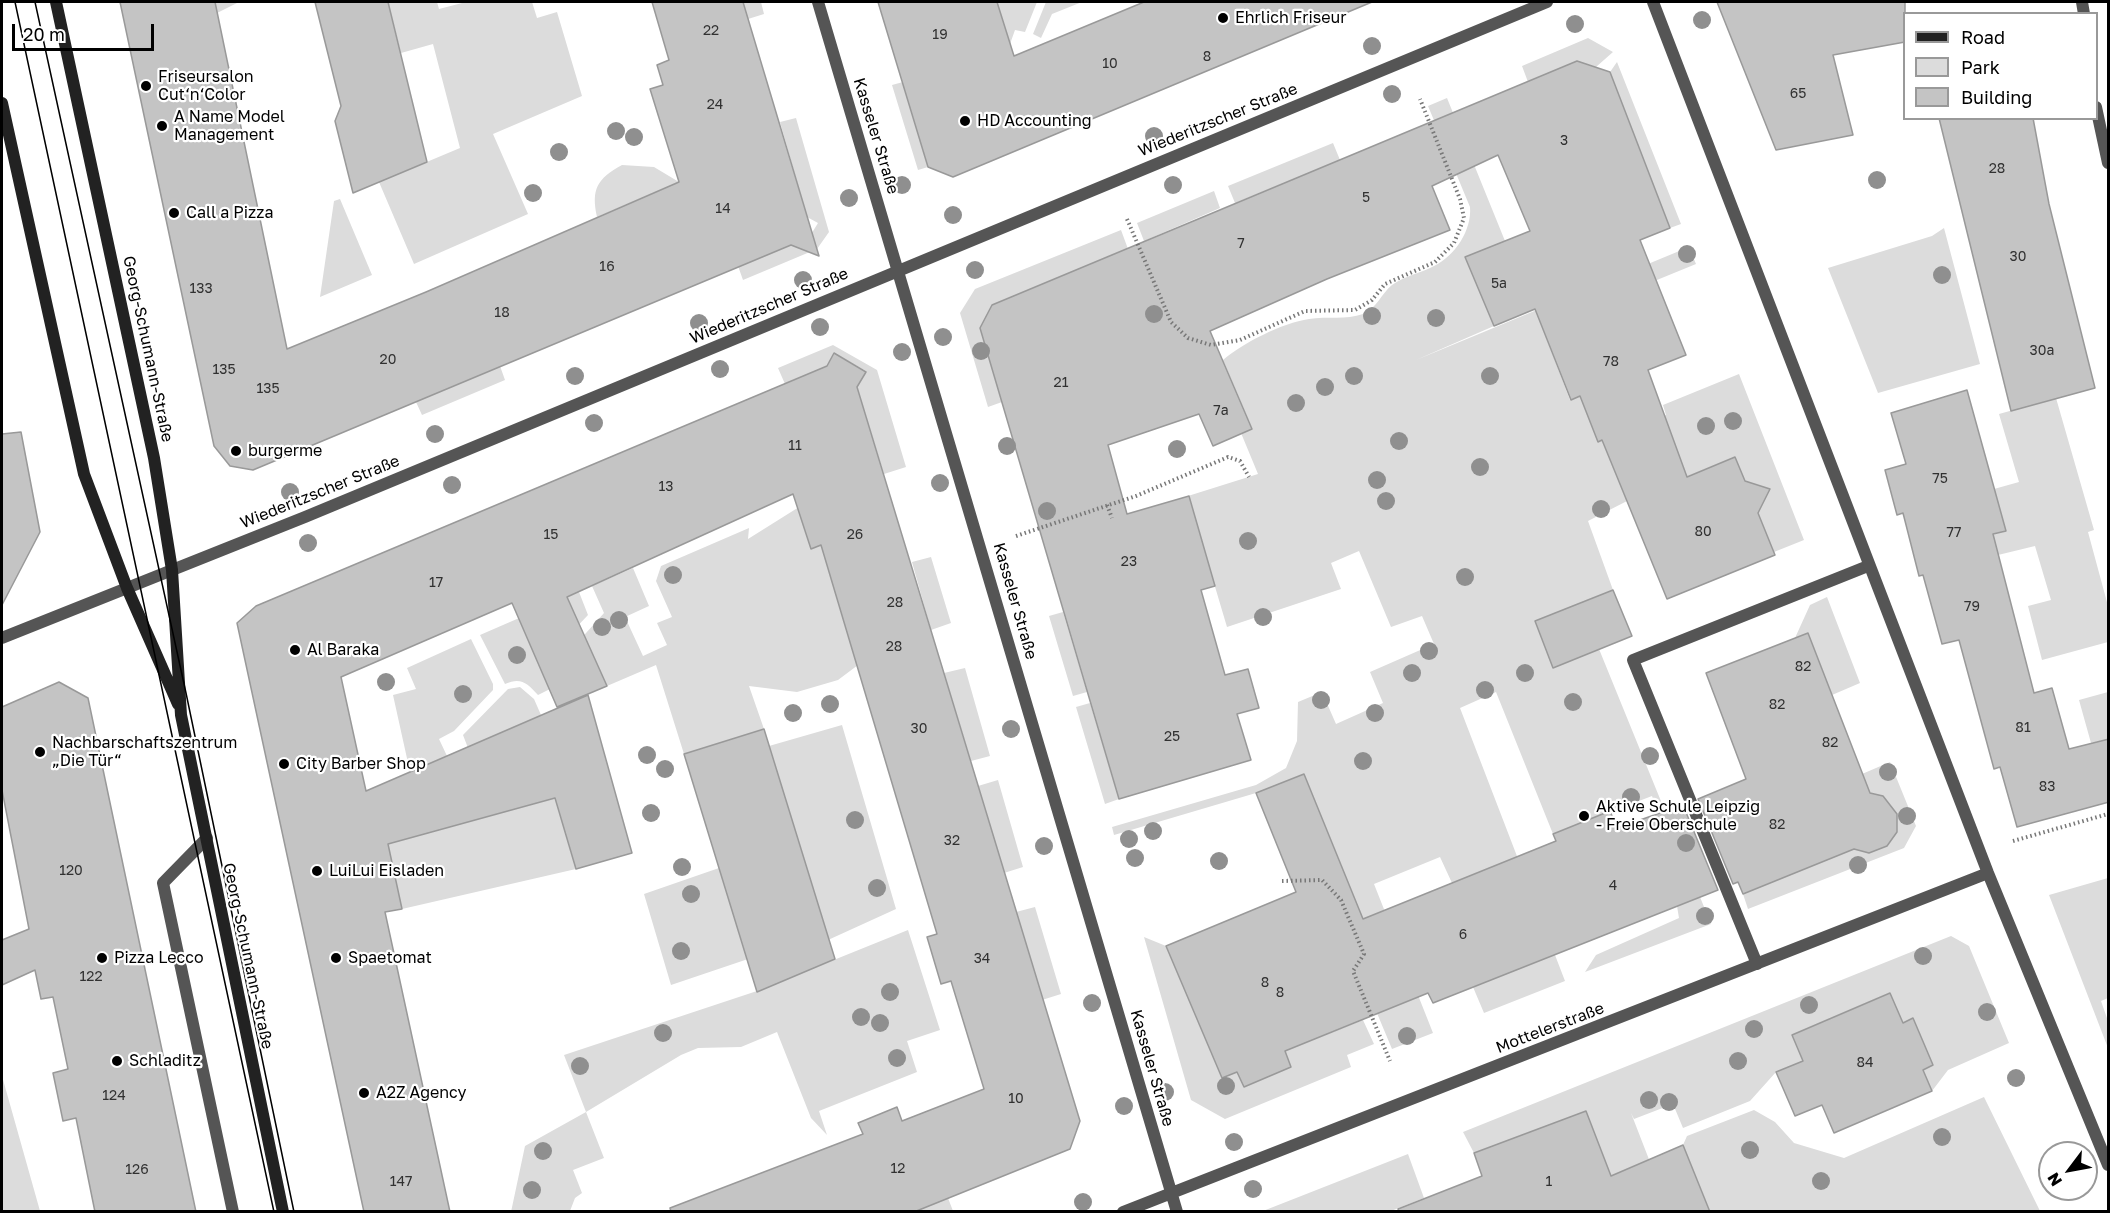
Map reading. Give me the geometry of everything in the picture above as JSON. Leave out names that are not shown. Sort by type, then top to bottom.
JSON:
[{"type":"main road","name":"Georg-Schumann-Straße","points":[[56,2],[154,458],[172,570],[180,707],[283,1212]]},
{"type":"main road","name":"Georg-Schumann-Straße","points":[[2,103],[78,452],[127,588],[180,707]]},
{"type":"street","name":"Kasseler Straße","points":[[818,2],[1177,1212]]},
{"type":"street","name":"Wiederitzscher Straße","points":[[2,638],[305,517],[1547,2]]},
{"type":"street","points":[[1653,2],[1988,873],[2109,1165]]},
{"type":"street","points":[[2098,110],[2104,128],[2109,163]]},
{"type":"street","points":[[1757,964],[1633,660],[1868,566]]},
{"type":"street","points":[[207,838],[163,883],[233,1212]]},
{"type":"street","name":"Mottelerstraße","points":[[1123,1212],[1988,873]]},
{"type":"path","points":[[1127,219],[1171,322],[1188,339],[1211,345],[1240,340],[1305,311],[1355,310],[1372,300],[1385,284],[1436,262],[1454,243],[1464,218],[1460,199],[1420,99]]},
{"type":"path","points":[[1016,536],[1107,505],[1228,457],[1240,461],[1249,477]]},
{"type":"path","points":[[1107,505],[1112,518]]},
{"type":"path","points":[[2013,841],[2109,814]]},
{"type":"path","points":[[1282,881],[1322,880],[1341,900],[1364,954],[1353,971],[1390,1062]]},
{"type":"green space","points":[[215,2],[239,2],[217,13]]},
{"type":"green space","points":[[388,2],[437,2],[439,9],[466,2],[532,2],[537,18],[557,12],[582,96],[493,134],[528,214],[414,264],[379,182],[460,148],[433,44],[401,53]]},
{"type":"green space","points":[[743,2],[761,2],[764,14],[748,19]]},
{"type":"green space","points":[[997,2],[1037,2],[1025,32],[1015,30],[1010,44]]},
{"type":"green space","points":[[1046,2],[1082,2],[1052,14],[1041,38],[1033,34]]},
{"type":"green space","points":[[1588,38],[1613,52],[1596,67],[1577,61],[1528,82],[1522,66]]},
{"type":"green space","points":[[1617,62],[1681,224],[1670,228],[1610,72]]},
{"type":"green space","points":[[903,82],[928,167],[918,170],[892,85]]},
{"type":"green space","points":[[1447,98],[1505,241],[1466,257],[1494,326],[1416,360],[1689,247],[1696,264],[1542,327],[1570,400],[1580,396],[1598,442],[1666,415],[1663,405],[1739,374],[1804,540],[1774,552],[1758,513],[1765,499],[1759,486],[1745,481],[1735,457],[1627,501],[1588,521],[1613,590],[1535,621],[1553,667],[1599,649],[1711,924],[1585,972],[1596,955],[1679,918],[1664,828],[1652,796],[1553,834],[1496,692],[1460,708],[1565,981],[1484,1013],[1473,987],[1452,883],[1440,857],[1374,884],[1433,1033],[1392,1049],[1361,975],[1343,869],[1304,774],[1256,793],[1114,835],[1112,827],[1256,785],[1286,768],[1297,741],[1298,702],[1322,692],[1336,724],[1383,703],[1370,672],[1434,644],[1422,616],[1391,627],[1359,551],[1331,563],[1341,589],[1227,627],[1188,496],[1258,474],[1241,433],[1252,428],[1223,360],[1275,329],[1298,321],[1350,317],[1368,312],[1388,288],[1402,279],[1442,262],[1461,241],[1468,225],[1470,207],[1428,106]]},
{"type":"green space","points":[[796,118],[829,232],[817,249],[743,280],[738,266],[791,245],[802,249],[818,223],[807,217],[780,122]]},
{"type":"green space","points":[[1333,143],[1340,160],[1235,203],[1228,186]]},
{"type":"green space","points":[[622,165],[654,167],[679,182],[597,217],[595,199],[598,186],[607,175]]},
{"type":"green space","points":[[1214,191],[1220,208],[1144,241],[1137,223]]},
{"type":"green space","points":[[340,199],[372,275],[320,297],[334,201]]},
{"type":"green space","points":[[1944,228],[1980,364],[1878,393],[1828,268],[1932,236]]},
{"type":"green space","points":[[1121,230],[1128,249],[992,306],[980,328],[1002,402],[988,407],[960,313],[975,289]]},
{"type":"green space","points":[[833,345],[877,370],[906,467],[884,474],[857,387],[866,371],[834,353],[827,366],[785,384],[778,368]]},
{"type":"green space","points":[[500,366],[505,380],[422,415],[416,402]]},
{"type":"green space","points":[[2056,398],[2094,530],[2088,532],[2108,606],[2108,642],[2042,660],[2028,606],[2051,600],[2035,546],[1998,555],[1993,534],[2005,531],[1994,489],[2019,482],[1999,414]]},
{"type":"green space","points":[[807,502],[811,549],[821,545],[858,665],[838,680],[797,692],[749,686],[764,729],[684,754],[656,665],[607,686],[594,657],[574,666],[568,653],[604,613],[592,586],[633,568],[649,606],[625,617],[643,656],[667,645],[657,623],[672,617],[656,581],[661,566],[749,528],[748,539]]},
{"type":"green space","points":[[931,557],[951,623],[931,630],[912,562]]},
{"type":"green space","points":[[579,592],[588,615],[552,653],[550,689],[538,695],[520,681],[505,684],[480,635]]},
{"type":"green space","points":[[1827,597],[1860,683],[1832,695],[1808,634],[1795,638],[1810,605]]},
{"type":"green space","points":[[1063,612],[1087,692],[1073,696],[1049,616]]},
{"type":"green space","points":[[471,639],[493,684],[493,690],[454,731],[439,739],[447,756],[410,772],[393,695],[416,689],[407,668]]},
{"type":"green space","points":[[965,668],[990,756],[971,761],[944,673]]},
{"type":"green space","points":[[520,687],[534,699],[541,715],[533,719],[576,869],[402,909],[378,797],[468,748],[463,735],[508,689]]},
{"type":"green space","points":[[2108,692],[2108,739],[2091,743],[2079,700]]},
{"type":"green space","points":[[1090,703],[1119,799],[1105,804],[1076,707]]},
{"type":"green space","points":[[842,725],[896,909],[828,940],[769,746]]},
{"type":"green space","points":[[1890,762],[1916,826],[1904,848],[1748,909],[1743,894],[1854,849],[1874,850],[1888,843],[1897,832],[1883,796],[1867,792],[1862,774]]},
{"type":"green space","points":[[998,780],[1023,867],[1004,873],[978,786]]},
{"type":"green space","points":[[719,868],[748,959],[671,985],[644,894]]},
{"type":"green space","points":[[2108,878],[2108,998],[2101,1001],[2108,1021],[2108,1048],[2049,895]]},
{"type":"green space","points":[[1035,907],[1061,994],[1042,1000],[1016,912]]},
{"type":"green space","points":[[908,930],[940,1030],[907,1041],[917,1072],[819,1111],[827,1135],[811,1118],[777,1032],[741,1047],[698,1048],[681,1055],[586,1112],[564,1055],[757,991]]},
{"type":"green space","points":[[1951,936],[1969,946],[2009,1043],[1948,1070],[1932,1091],[1923,1070],[1933,1065],[1913,1019],[1903,1023],[1889,993],[1792,1035],[1803,1061],[1776,1072],[1750,1101],[1683,1128],[1673,1104],[1634,1119],[1631,1113],[1669,1211],[1624,1211],[1586,1111],[1474,1153],[1463,1132]]},
{"type":"green space","points":[[1144,937],[1166,946],[1222,1078],[1237,1072],[1244,1086],[1291,1067],[1285,1051],[1363,1020],[1374,1044],[1347,1055],[1351,1067],[1225,1119],[1191,1100]]},
{"type":"green space","points":[[2,1076],[40,1211],[2,1211]]},
{"type":"green space","points":[[1984,1097],[2040,1211],[1710,1211],[1683,1145],[1687,1136],[1754,1110],[1775,1122],[1794,1143],[1844,1158]]},
{"type":"green space","points":[[586,1112],[604,1158],[573,1170],[582,1193],[575,1198],[570,1211],[511,1212],[525,1146]]},
{"type":"green space","points":[[1408,1154],[1424,1198],[1391,1211],[1263,1211]]},
{"type":"green space","points":[[948,1198],[953,1211],[914,1212]]},
{"type":"building","points":[[120,2],[215,2],[287,349],[426,292],[679,182],[650,89],[663,85],[657,65],[669,60],[652,2],[743,2],[819,256],[791,245],[253,470],[230,466],[214,446]]},
{"type":"building","points":[[315,2],[388,2],[427,162],[353,193],[335,121],[341,106]]},
{"type":"building","points":[[878,2],[997,2],[1014,56],[1144,2],[1372,2],[953,177],[928,167]]},
{"type":"building","points":[[1717,2],[1905,2],[1903,42],[1833,55],[1853,135],[1776,150]]},
{"type":"building","points":[[1577,61],[1610,72],[1670,228],[1640,240],[1686,355],[1648,370],[1687,477],[1735,457],[1745,481],[1770,489],[1758,513],[1775,555],[1667,599],[1602,440],[1598,442],[1580,396],[1571,400],[1535,309],[1494,326],[1465,257],[1530,231],[1498,155],[1432,186],[1450,230],[1327,279],[1210,331],[1252,429],[1213,446],[1199,414],[1108,445],[1127,514],[1189,496],[1215,586],[1201,590],[1225,675],[1248,669],[1259,708],[1237,714],[1251,760],[1119,799],[980,328],[992,305]]},
{"type":"building","points":[[1939,120],[2033,120],[2049,204],[2095,388],[2011,411]]},
{"type":"building","points":[[834,353],[866,372],[857,387],[1080,1121],[1070,1149],[914,1212],[671,1212],[670,1208],[863,1134],[858,1123],[897,1107],[902,1121],[984,1089],[951,981],[941,984],[927,937],[937,934],[821,545],[811,549],[793,494],[567,597],[607,686],[557,707],[512,603],[341,677],[366,791],[588,695],[632,853],[576,869],[555,798],[388,844],[402,909],[385,912],[450,1212],[364,1212],[237,623],[256,606],[827,366]]},
{"type":"building","points":[[1967,390],[2006,531],[1993,534],[2034,693],[2052,688],[2069,749],[2109,739],[2109,802],[2017,827],[2000,767],[1994,769],[1959,640],[1942,644],[1923,575],[1919,576],[1903,513],[1897,515],[1885,470],[1906,464],[1891,413]]},
{"type":"building","points":[[21,432],[40,532],[2,605],[2,434]]},
{"type":"building","points":[[1613,590],[1632,636],[1553,668],[1535,621]]},
{"type":"building","points":[[1808,633],[1870,793],[1883,796],[1897,814],[1897,832],[1887,846],[1869,853],[1854,849],[1743,894],[1738,882],[1733,884],[1698,799],[1746,779],[1706,673]]},
{"type":"building","points":[[59,682],[88,698],[196,1212],[95,1212],[76,1118],[63,1121],[53,1073],[68,1069],[53,997],[41,999],[35,970],[2,985],[2,940],[29,929],[2,790],[2,707]]},
{"type":"building","points":[[764,729],[835,959],[757,992],[684,754]]},
{"type":"building","points":[[1304,774],[1363,919],[1556,841],[1553,834],[1610,811],[1617,828],[1683,805],[1718,890],[1433,1003],[1428,993],[1285,1051],[1291,1067],[1244,1087],[1237,1072],[1222,1078],[1166,946],[1296,892],[1256,793]]},
{"type":"building","points":[[1890,993],[1903,1023],[1913,1018],[1933,1065],[1923,1070],[1932,1091],[1834,1133],[1822,1105],[1795,1116],[1776,1072],[1803,1061],[1792,1035]]},
{"type":"building","points":[[1586,1111],[1611,1176],[1683,1145],[1710,1212],[1399,1212],[1398,1209],[1482,1176],[1474,1153]]},
{"type":"tram line","points":[[15,2],[274,1212]]},
{"type":"tram line","points":[[35,2],[186,693],[294,1212]]},
{"type":"place","name":"Ehrlich Friseur","points":[[1223,18]]},
{"type":"place","name":"Friseursalon Cut‘n‘Color","points":[[146,86]]},
{"type":"place","name":"HD Accounting","points":[[965,121]]},
{"type":"place","name":"A Name Model Management","points":[[162,126]]},
{"type":"place","name":"Call a Pizza","points":[[174,213]]},
{"type":"place","name":"burgerme","points":[[236,451]]},
{"type":"place","name":"Al Baraka","points":[[295,650]]},
{"type":"place","name":"Nachbarschaftszentrum „Die Tür“","points":[[40,752]]},
{"type":"place","name":"City Barber Shop","points":[[284,764]]},
{"type":"place","name":"Aktive Schule Leipzig - Freie Oberschule","points":[[1584,816]]},
{"type":"place","name":"LuiLui Eisladen","points":[[317,871]]},
{"type":"place","name":"Pizza Lecco","points":[[102,958]]},
{"type":"place","name":"Spaetomat","points":[[336,958]]},
{"type":"place","name":"Schladitz","points":[[117,1061]]},
{"type":"place","name":"A2Z Agency","points":[[364,1093]]}]
